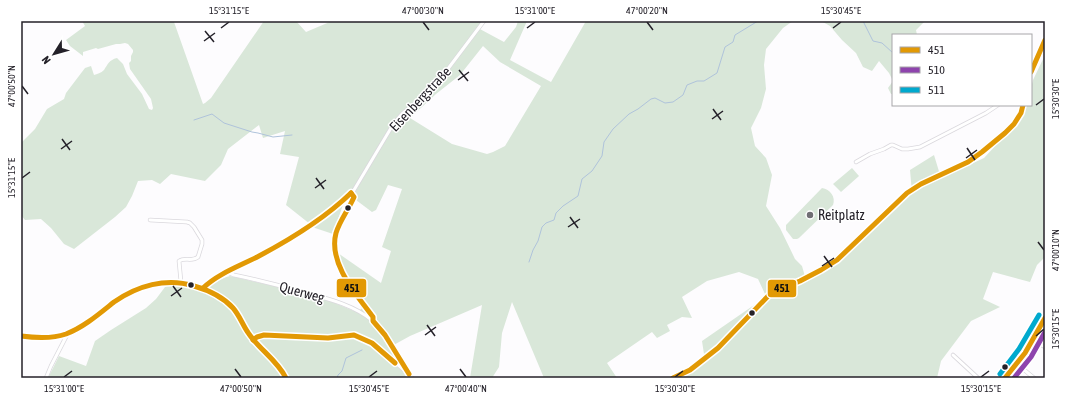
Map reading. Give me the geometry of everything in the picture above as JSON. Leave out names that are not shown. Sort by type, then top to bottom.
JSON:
[{"type":"street","name":"Eisenbergstraße","points":[[203,288],[211,281],[255,258],[321,219],[351,193],[389,130],[398,118],[438,82],[484,21]]},
{"type":"street","points":[[1032,70],[1045,40]]},
{"type":"street","points":[[989,106],[992,109]]},
{"type":"street","points":[[856,162],[891,145],[902,149],[920,147],[996,106]]},
{"type":"street","points":[[673,378],[690,370],[718,348],[747,316],[771,293],[800,281],[838,260],[907,193],[962,165],[982,152],[1015,122],[1024,106]]},
{"type":"street","points":[[351,193],[354,197],[353,201],[336,234],[334,251],[341,270],[357,296],[373,317],[373,321],[385,336],[412,378]]},
{"type":"street","points":[[150,220],[187,222],[194,227],[201,237],[202,244],[198,257],[194,260],[182,259],[179,261],[181,282]]},
{"type":"street","name":"Querweg","points":[[227,272],[344,304],[366,315],[373,321]]},
{"type":"street","points":[[21,336],[44,337],[68,333],[83,325],[127,294],[137,289],[150,285],[181,282],[203,288],[226,302],[236,312],[253,340],[276,363],[286,378]]},
{"type":"street","points":[[1005,378],[1017,364],[1033,340],[1045,318]]},
{"type":"street","points":[[46,378],[68,333]]},
{"type":"street","points":[[253,340],[264,335],[328,338],[354,335],[372,343],[409,374]]},
{"type":"street","points":[[1033,340],[1045,347]]},
{"type":"street","points":[[953,355],[978,378]]},
{"type":"street","points":[[1017,364],[1034,378]]},
{"type":"green space","points":[[82,21],[174,21],[203,104],[211,98],[264,21],[296,21],[306,32],[332,21],[483,21],[478,28],[504,42],[516,27],[518,21],[527,21],[510,60],[551,82],[586,21],[793,21],[783,28],[766,49],[764,65],[766,89],[761,108],[751,128],[755,146],[766,158],[772,175],[766,206],[780,228],[795,259],[802,266],[806,280],[830,268],[850,252],[876,224],[912,193],[910,170],[934,155],[941,178],[984,158],[1023,116],[1026,106],[1032,106],[1033,80],[1045,55],[1045,257],[1037,265],[1030,282],[993,272],[983,299],[1000,307],[971,321],[941,361],[937,378],[679,378],[697,369],[697,363],[704,354],[702,341],[757,303],[765,294],[758,279],[739,272],[707,281],[682,297],[692,318],[682,317],[667,325],[670,331],[657,338],[652,332],[607,363],[617,378],[544,378],[512,302],[502,333],[499,367],[492,378],[470,378],[482,305],[410,336],[390,347],[407,378],[48,378],[59,356],[86,366],[95,341],[146,308],[156,299],[165,287],[171,284],[203,287],[230,276],[287,289],[330,301],[354,311],[360,310],[363,307],[348,287],[335,251],[381,283],[391,251],[382,247],[402,189],[388,185],[376,210],[372,212],[348,194],[333,234],[315,228],[286,205],[299,157],[280,154],[285,131],[263,138],[259,125],[228,149],[221,165],[205,181],[171,174],[160,184],[152,180],[138,181],[126,207],[74,249],[64,244],[51,228],[41,219],[25,220],[21,215],[21,143],[35,129],[47,109],[64,99],[66,93],[85,68],[91,66],[94,75],[103,71],[110,61],[117,58],[123,64],[127,74],[142,94],[149,109],[152,110],[153,108],[151,99],[130,69],[129,63],[131,61],[133,50],[128,44],[116,44],[98,49],[96,48],[83,52],[83,56],[70,46],[66,40],[85,26]],"holes":[[[483,46],[500,62],[541,86],[505,146],[487,154],[452,144],[410,118],[436,94],[460,75]]]},
{"type":"green space","points":[[821,21],[925,21],[916,30],[917,34],[892,34],[892,79],[879,61],[872,71],[863,67],[856,53],[830,26]]},
{"type":"green space","points":[[892,82],[892,94],[891,94],[888,88]]},
{"type":"green space","name":"Reitplatz","points":[[852,168],[859,176],[841,192],[833,184]]},
{"type":"green space","name":"Reitplatz","points":[[822,188],[828,190],[832,194],[834,199],[833,205],[799,238],[793,239],[786,230],[786,225]]},
{"type":"waterway","points":[[529,262],[542,227],[546,223],[554,220],[556,213],[563,206],[578,196],[582,179],[592,171],[602,156],[604,142],[613,129],[629,114],[651,99],[655,98],[665,103],[673,102],[683,95],[687,85],[697,81],[704,81],[717,73],[725,47],[733,42],[735,35],[758,21]]},
{"type":"waterway","points":[[863,21],[873,41],[882,43],[892,52]]},
{"type":"waterway","points":[[194,120],[212,114],[224,123],[252,132],[273,137],[292,135]]},
{"type":"waterway","points":[[337,378],[342,371],[346,358],[362,350]]},
{"type":"transit line","name":"451","points":[[1032,70],[1045,40]]},
{"type":"transit line","name":"451","points":[[673,378],[690,370],[718,348],[771,293],[800,281],[837,260],[907,193],[921,184],[968,162],[982,152],[1014,124],[1021,113],[1023,106]]},
{"type":"transit line","name":"451","points":[[351,193],[354,197],[336,233],[336,256],[345,278],[373,317],[373,321],[385,335],[409,374]]},
{"type":"transit line","name":"451","points":[[203,288],[223,274],[296,235],[319,220],[351,193]]},
{"type":"transit line","name":"451","points":[[21,336],[44,338],[66,334],[85,324],[114,302],[132,291],[162,283],[183,283],[210,292],[229,304],[253,340],[278,366],[286,378]]},
{"type":"transit line","name":"511","points":[[1000,374],[1019,349],[1039,315]]},
{"type":"transit line","name":"451","points":[[1005,378],[1025,353],[1045,318]]},
{"type":"transit line","name":"510","points":[[1014,378],[1031,357],[1045,332]]},
{"type":"transit line","name":"451","points":[[253,340],[264,335],[328,338],[354,335],[372,343],[395,363]]},
{"type":"place","name":"Reitplatz","points":[[810,215]]}]
